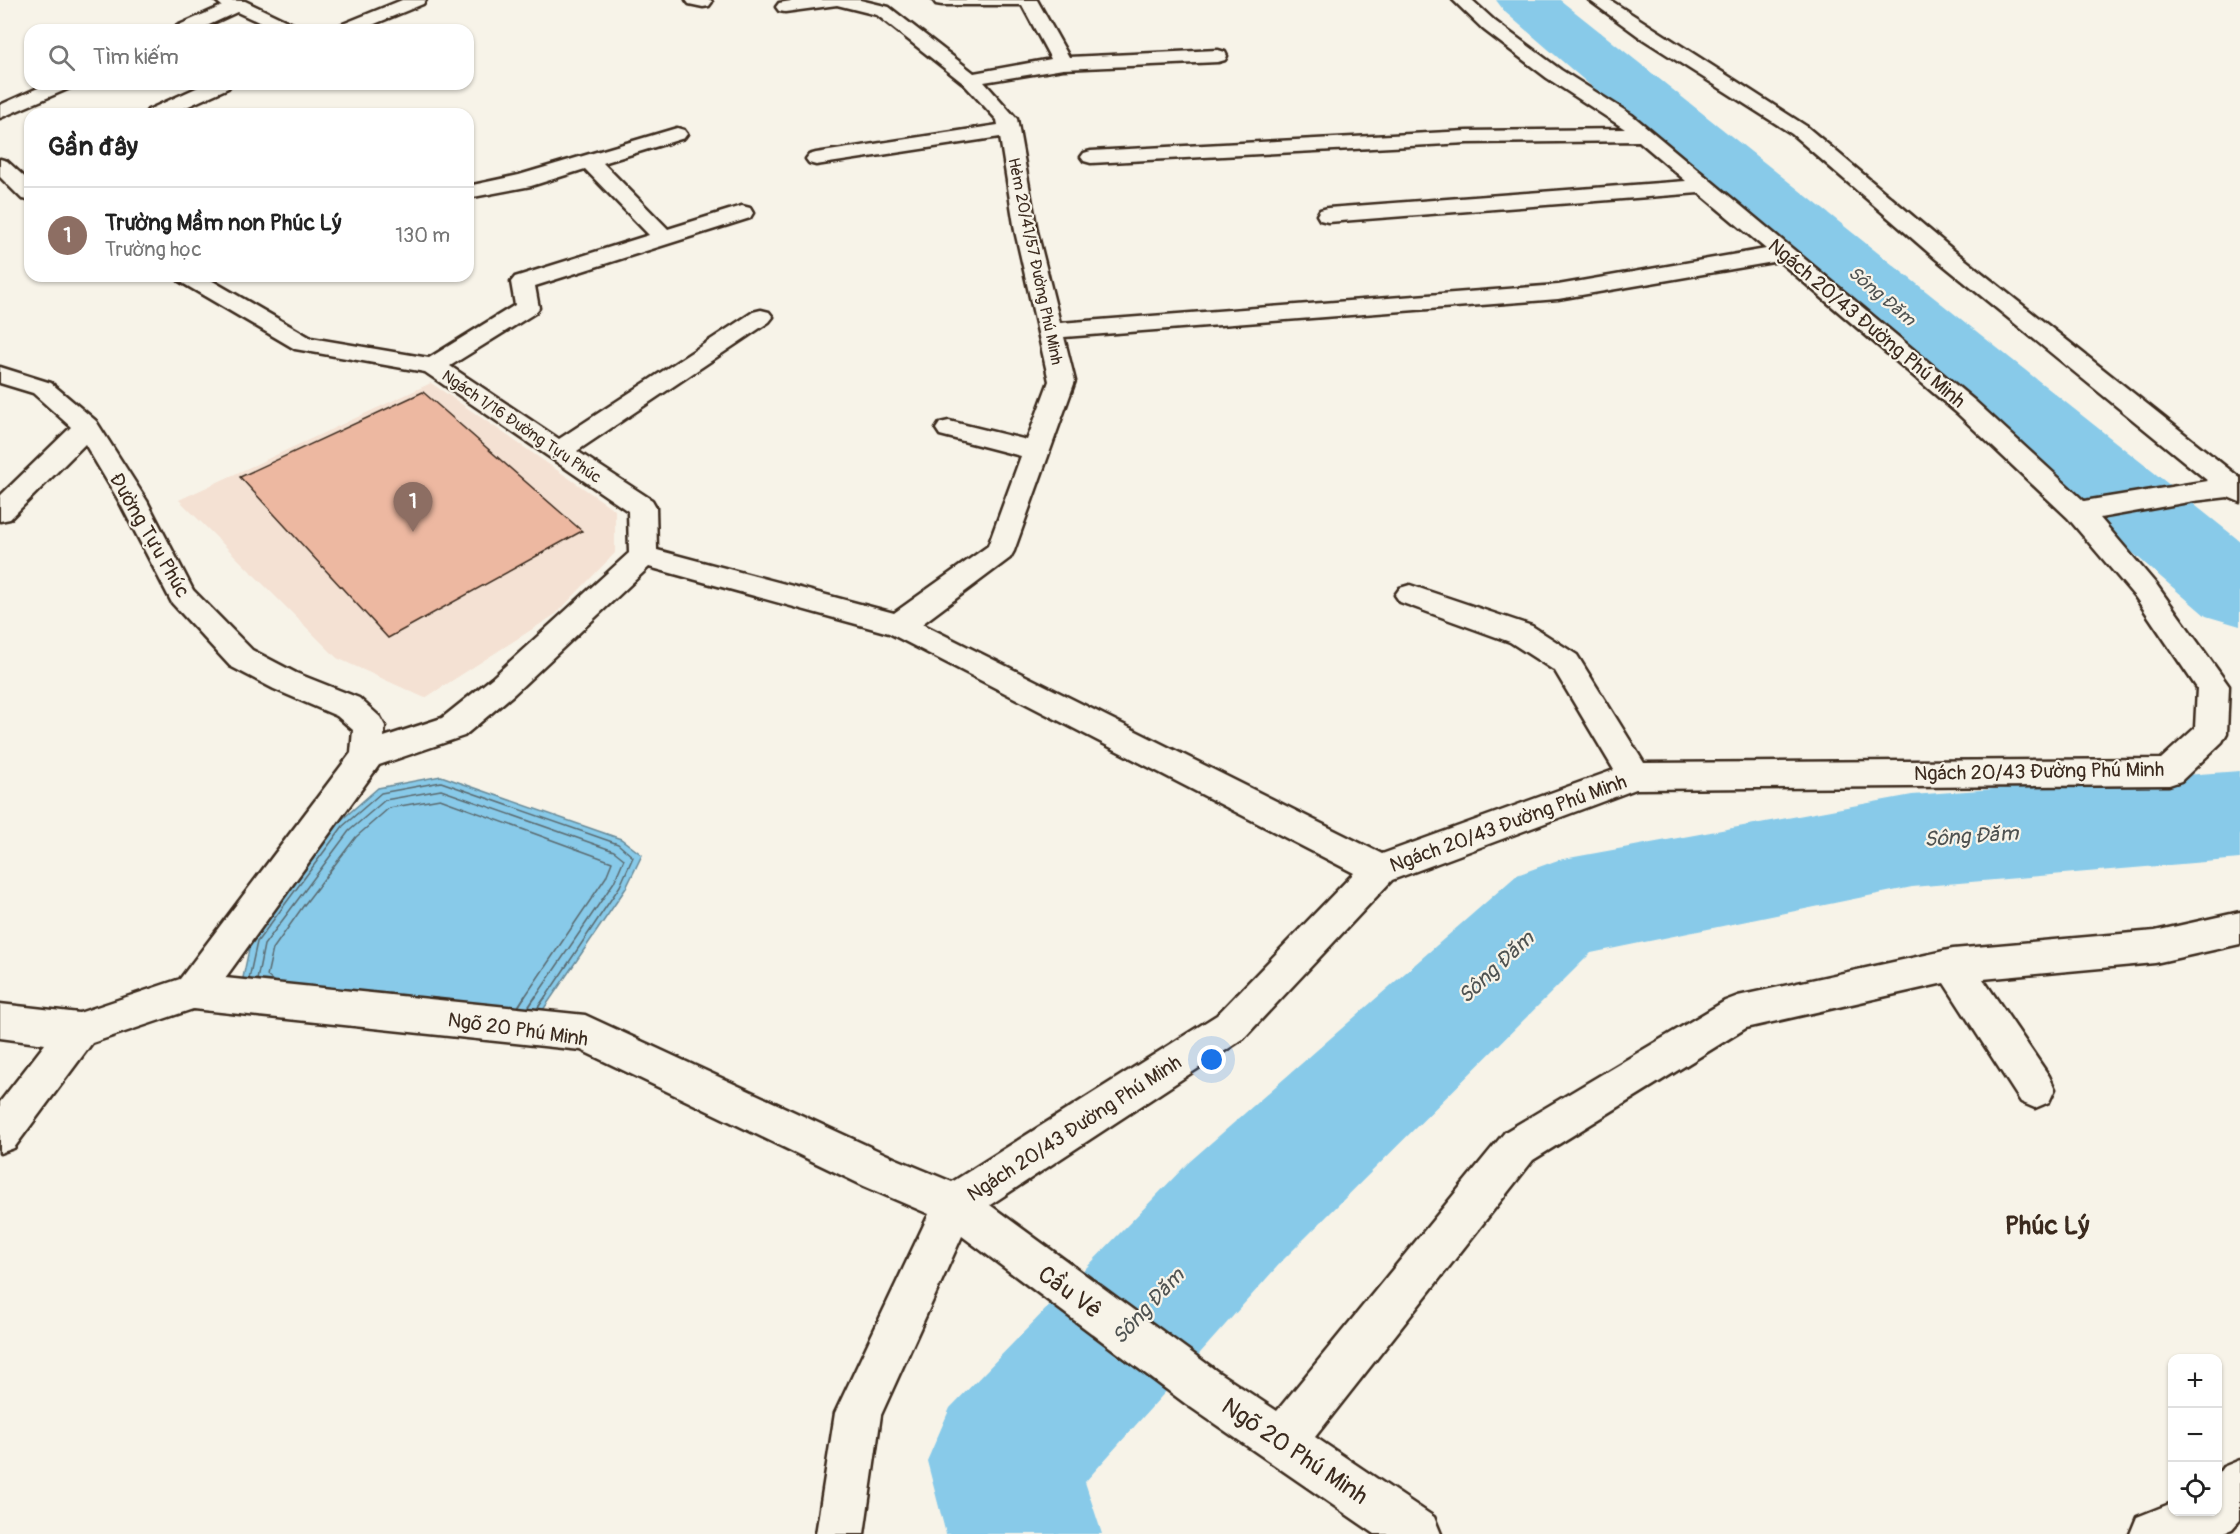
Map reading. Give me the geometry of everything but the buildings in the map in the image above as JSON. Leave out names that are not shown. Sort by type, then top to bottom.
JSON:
[{"type":"street","points":[[359,24],[417,0]]},
{"type":"street","name":"Hẻm 20/41/57 Đường Phú Minh","points":[[785,7],[837,0],[883,11],[970,79],[1007,119],[1026,231],[1062,381],[1000,551],[899,625]]},
{"type":"street","points":[[942,0],[1028,0],[1063,63]]},
{"type":"street","name":"Ngách 20/43 Đường Phú Minh","points":[[955,1204],[1230,1027],[1380,870],[1635,776],[2169,772],[2211,733],[2213,686],[2146,591],[2078,511],[1966,407],[1625,119],[1554,74],[1490,26],[1462,0]]},
{"type":"street","points":[[1598,0],[1647,34],[1799,129],[1944,254],[2239,490]]},
{"type":"street","points":[[193,24],[231,2],[278,24]]},
{"type":"street","points":[[970,79],[1063,63],[1218,56]]},
{"type":"street","points":[[0,112],[50,90]]},
{"type":"street","points":[[168,108],[208,90]]},
{"type":"street","points":[[816,159],[1009,129]]},
{"type":"street","points":[[474,191],[523,181],[677,134]]},
{"type":"street","points":[[1091,157],[1467,137],[1644,135]]},
{"type":"street","points":[[589,161],[664,238]]},
{"type":"street","points":[[15,171],[24,185]]},
{"type":"street","points":[[1328,215],[1704,186]]},
{"type":"street","points":[[433,366],[527,308],[523,282],[742,213]]},
{"type":"street","points":[[1050,331],[1558,292],[1785,254]]},
{"type":"street","name":"Ngách 1/16 Đường Tựu Phúc","points":[[200,282],[304,344],[433,366],[642,507],[643,556]]},
{"type":"street","points":[[559,451],[761,317]]},
{"type":"street","name":"Đường Tựu Phúc","points":[[0,375],[42,388],[87,428],[133,501],[182,596],[241,658],[285,681],[348,707],[369,726],[367,756]]},
{"type":"street","points":[[0,512],[87,428]]},
{"type":"street","points":[[949,429],[1037,451]]},
{"type":"street","points":[[2078,511],[2110,508],[2194,492],[2239,490]]},
{"type":"street","points":[[193,993],[367,756],[453,727],[503,686],[643,556],[899,625],[1210,781],[1380,870]]},
{"type":"street","points":[[1410,595],[1521,634],[1566,663],[1635,776]]},
{"type":"street","points":[[1281,1443],[1519,1146],[1738,1013],[1953,965],[2155,947],[2240,928]]},
{"type":"street","points":[[1953,965],[2035,1089]]},
{"type":"street","name":"Ngõ 20 Phú Minh","points":[[0,1021],[79,1030],[193,993],[585,1033],[879,1172],[955,1204],[996,1238]]},
{"type":"street","points":[[0,1134],[79,1030]]},
{"type":"street","points":[[840,1534],[858,1413],[955,1204]]},
{"type":"street","name":"Cầu Vê","points":[[996,1238],[1202,1388]]},
{"type":"street","name":"Ngõ 20 Phú Minh","points":[[1202,1388],[1417,1534]]},
{"type":"street","points":[[2222,1504],[2240,1484]]},
{"type":"street","points":[[2154,1534],[2200,1516]]},
{"type":"shaded area","points":[[431,383],[615,510],[615,553],[556,614],[425,698],[337,658],[179,500]]},
{"type":"water","points":[[441,776],[621,839],[642,855],[626,888],[530,1029],[241,987],[251,940],[339,822],[378,788]]},
{"type":"waterway","name":"Sông Đăm","points":[[1525,0],[2240,592]]},
{"type":"waterway","name":"Sông Đăm","points":[[1024,1534],[1003,1461],[1236,1211],[1558,910],[1912,841],[2240,815]]},
{"type":"place","name":"Trường Mầm non Phúc Lý","points":[[413,532]]},
{"type":"district","name":"Phúc Lý","points":[[2047,1225]]}]
